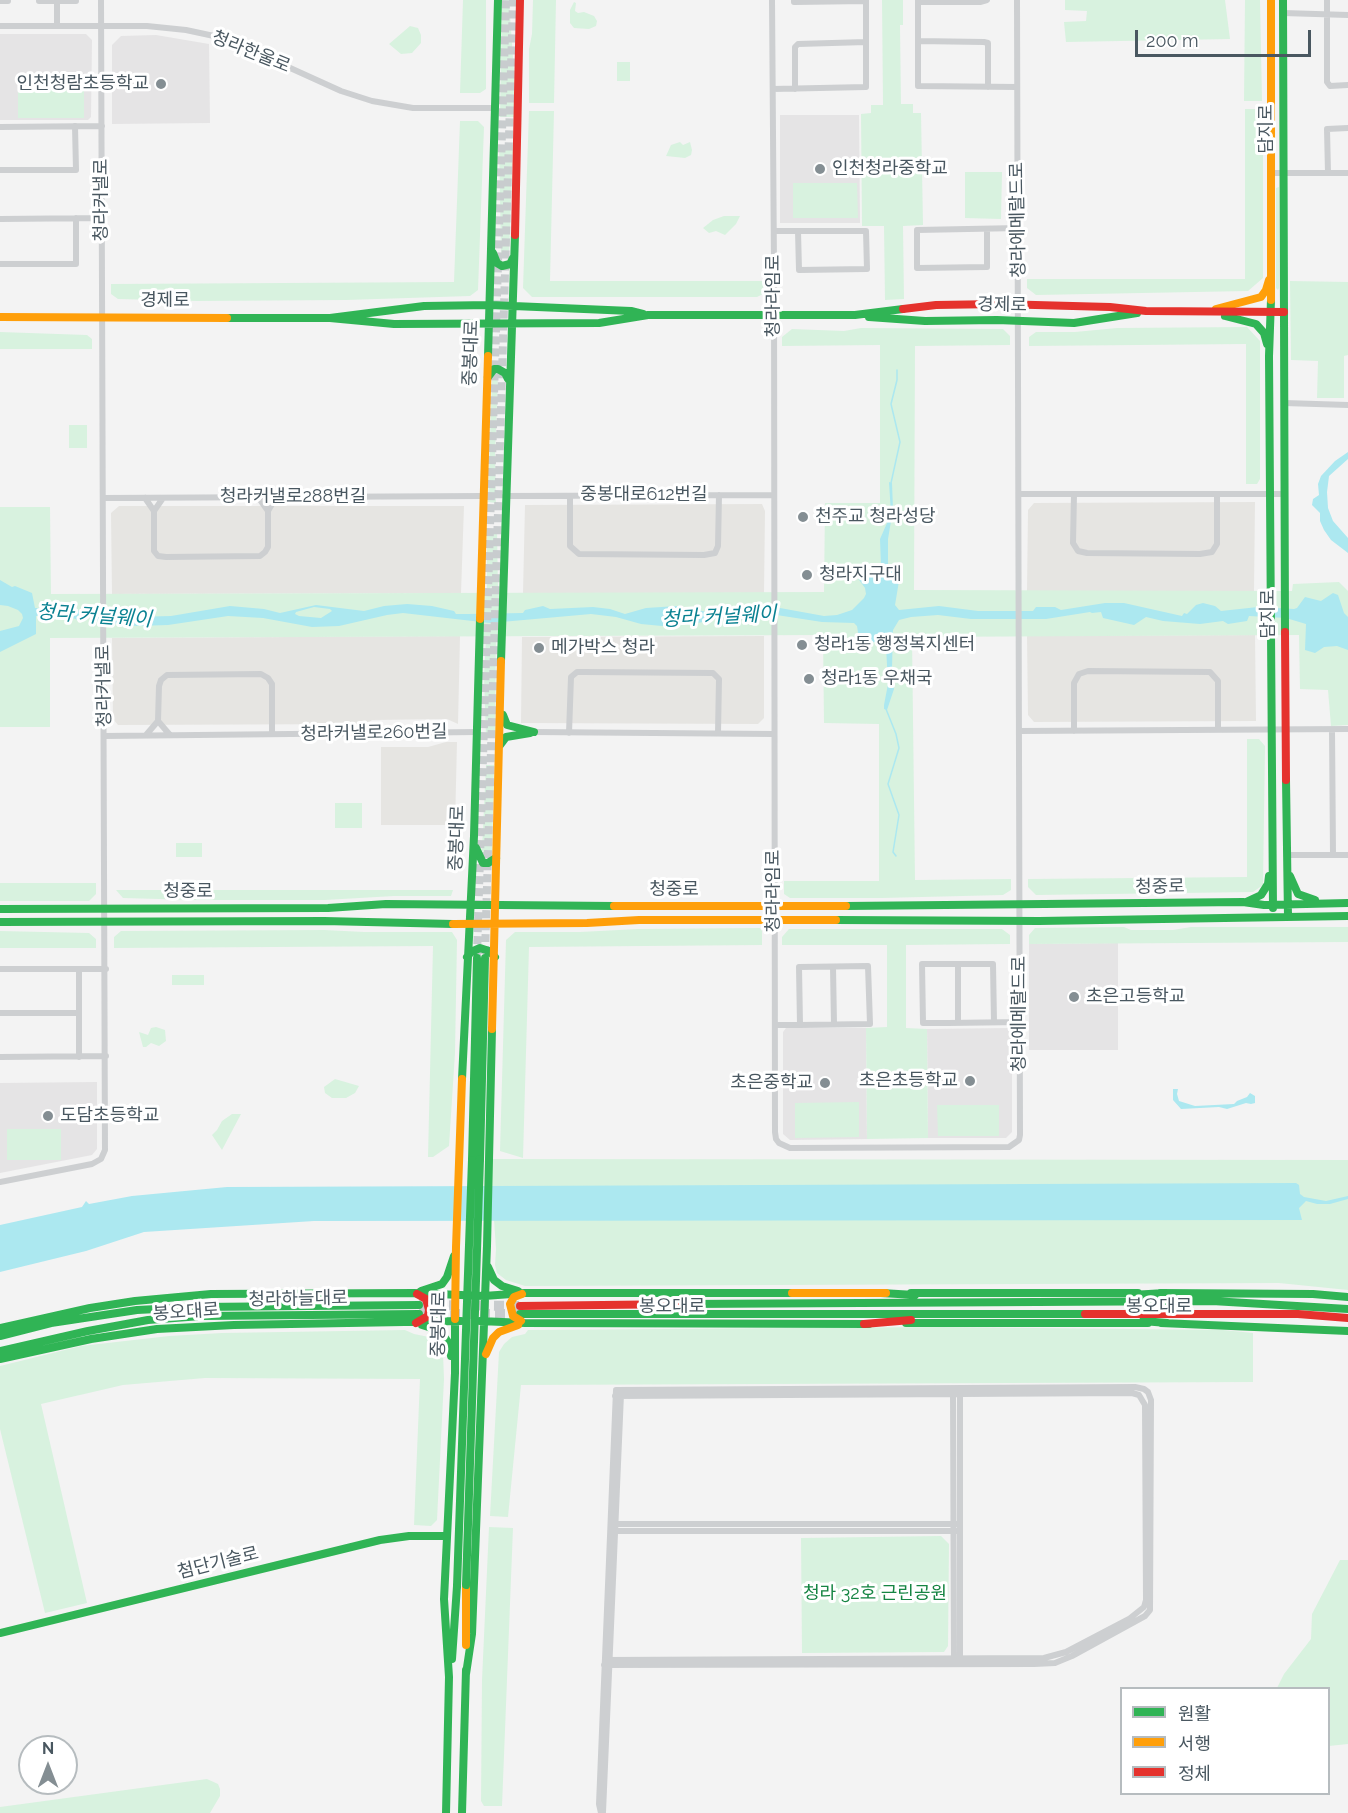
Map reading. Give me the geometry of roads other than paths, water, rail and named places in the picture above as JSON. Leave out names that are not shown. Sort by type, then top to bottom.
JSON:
[{"type":"main road","name":"중봉대로","points":[[446,1813],[449,1677],[444,1599],[455,1373],[456,1247],[467,957],[474,836],[498,0]]},
{"type":"main road","name":"중봉대로","points":[[462,1813],[466,1674],[461,1585],[466,1370],[486,958],[495,924],[520,0]]},
{"type":"main road","points":[[1271,0],[1272,269],[1269,356],[1273,917]]},
{"type":"main road","name":"담지로","points":[[1283,0],[1285,730],[1288,917]]},
{"type":"main road","points":[[492,246],[495,260],[502,266],[510,264],[514,256]]},
{"type":"main road","points":[[1204,312],[1261,297],[1266,290],[1272,269]]},
{"type":"main road","name":"경제로","points":[[330,318],[424,306],[490,305],[631,310],[648,315]]},
{"type":"main road","name":"경제로","points":[[855,315],[936,305],[1284,312]]},
{"type":"main road","name":"경제로","points":[[0,317],[330,318],[394,324],[511,324],[599,323],[648,315],[855,315],[925,321],[997,320],[1074,323],[1146,311]]},
{"type":"main road","points":[[1204,312],[1256,324],[1266,335],[1269,356]]},
{"type":"main road","points":[[487,380],[494,369],[505,373],[509,379]]},
{"type":"main road","points":[[501,710],[507,725],[534,732]]},
{"type":"main road","points":[[500,746],[506,737],[534,732]]},
{"type":"main road","points":[[474,836],[477,851],[483,863],[496,858]]},
{"type":"main road","points":[[1243,902],[1256,899],[1261,895],[1268,884],[1273,867]]},
{"type":"main road","points":[[1287,869],[1298,894],[1325,902]]},
{"type":"main road","name":"청중로","points":[[0,909],[328,908],[374,904],[774,907],[1348,903]]},
{"type":"main road","name":"청중로","points":[[0,922],[324,921],[495,924],[639,920],[1020,920],[1348,916]]},
{"type":"main road","points":[[467,957],[471,952],[485,948],[486,958]]},
{"type":"main road","name":"중봉대로","points":[[466,1674],[472,1634],[490,1159],[486,958]]},
{"type":"main road","points":[[487,1246],[488,1266],[494,1280],[502,1286],[525,1293]]},
{"type":"main road","points":[[414,1293],[442,1284],[447,1277],[456,1247]]},
{"type":"main road","name":"봉오대로","points":[[0,1329],[90,1308],[192,1296],[258,1293],[414,1293],[456,1296],[525,1293],[1165,1293],[1302,1294],[1348,1297]]},
{"type":"main road","points":[[414,1293],[426,1299],[429,1310],[428,1316],[416,1323]]},
{"type":"main road","points":[[525,1293],[514,1297],[510,1304],[513,1316],[525,1323]]},
{"type":"main road","points":[[881,1293],[1011,1302]]},
{"type":"main road","points":[[1039,1302],[1165,1293]]},
{"type":"main road","name":"봉오대로","points":[[1348,1309],[1212,1301],[520,1310],[1298,1314],[1348,1318]]},
{"type":"main road","name":"청라하늘대로","points":[[0,1336],[69,1320],[137,1310],[198,1307],[419,1310],[201,1316],[148,1320],[0,1351]]},
{"type":"main road","points":[[864,1324],[1010,1314]]},
{"type":"main road","points":[[1038,1314],[1167,1323]]},
{"type":"main road","points":[[0,1329],[69,1320]]},
{"type":"main road","name":"봉오대로","points":[[0,1359],[91,1339],[157,1329],[234,1325],[456,1321],[864,1324],[1167,1323],[1348,1331]]},
{"type":"main road","points":[[416,1323],[438,1330],[448,1342],[455,1373]]},
{"type":"main road","points":[[482,1377],[493,1338],[499,1332],[525,1323]]},
{"type":"main road","name":"첨단기술로","points":[[0,1633],[380,1540],[409,1536],[447,1536]]},
{"type":"main road","name":"중봉대로","points":[[449,1677],[461,1585]]},
{"type":"street","name":"청라커낼로","points":[[0,1182],[92,1164],[101,1159],[105,1150],[100,0]]},
{"type":"street","name":"청라라임로","points":[[771,0],[774,231],[775,1132],[779,1143]]},
{"type":"street","points":[[773,89],[867,87],[866,1],[794,0]]},
{"type":"street","points":[[987,0],[980,2],[918,1],[918,86],[1017,87]]},
{"type":"street","name":"청라에메랄드로","points":[[779,1143],[790,1148],[1001,1147],[1014,1145],[1021,1129],[1017,0]]},
{"type":"street","points":[[1327,0],[1327,82],[1330,86],[1348,86]]},
{"type":"street","points":[[39,1],[76,1]]},
{"type":"street","points":[[57,1],[57,26]]},
{"type":"street","points":[[0,2],[8,2]]},
{"type":"street","points":[[1283,13],[1348,15]]},
{"type":"street","name":"청라한울로","points":[[0,26],[161,27],[214,36],[340,91],[372,101],[413,108],[495,108]]},
{"type":"street","points":[[918,41],[988,43],[988,87]]},
{"type":"street","points":[[795,89],[795,47],[798,44],[866,42]]},
{"type":"street","points":[[0,126],[102,126]]},
{"type":"street","points":[[0,170],[76,170],[75,126]]},
{"type":"street","points":[[1328,173],[1327,129],[1348,128]]},
{"type":"street","points":[[1272,172],[1348,173]]},
{"type":"street","points":[[0,264],[76,264],[76,218]]},
{"type":"street","points":[[0,219],[102,218]]},
{"type":"street","points":[[987,229],[987,267],[917,268],[917,230],[1019,228]]},
{"type":"street","points":[[774,231],[798,231],[867,231],[867,269],[799,270],[798,231]]},
{"type":"street","points":[[1284,403],[1348,405]]},
{"type":"street","points":[[1020,494],[1284,494]]},
{"type":"street","points":[[1074,494],[1073,543],[1078,551],[1086,553],[1200,554],[1212,552],[1217,544],[1217,494]]},
{"type":"street","name":"중봉대로612번길","points":[[570,496],[570,546],[579,554],[704,555],[715,553],[718,546],[718,495]]},
{"type":"street","name":"중봉대로612번길","points":[[505,496],[774,495]]},
{"type":"street","name":"청라커낼로288번길","points":[[103,498],[483,496]]},
{"type":"street","points":[[258,497],[267,511],[276,497]]},
{"type":"street","points":[[145,498],[154,511],[163,498]]},
{"type":"street","name":"청라커낼로288번길","points":[[154,511],[154,551],[158,556],[166,557],[263,554],[268,547],[267,511]]},
{"type":"street","points":[[1074,731],[1074,683],[1079,674],[1088,671],[1210,672],[1218,681],[1218,730]]},
{"type":"street","points":[[569,733],[571,677],[577,672],[583,672],[713,673],[718,678],[718,734]]},
{"type":"street","points":[[146,735],[158,721],[160,683],[167,675],[261,674],[272,684],[272,734]]},
{"type":"street","points":[[158,721],[170,735]]},
{"type":"street","points":[[1019,731],[1348,729]]},
{"type":"street","points":[[1332,730],[1333,855]]},
{"type":"street","name":"청라커낼로260번길","points":[[104,736],[477,732]]},
{"type":"street","points":[[534,732],[774,734]]},
{"type":"street","points":[[1287,855],[1348,855]]},
{"type":"street","points":[[994,1022],[993,964],[922,964],[923,1023],[1021,1022]]},
{"type":"street","points":[[958,964],[958,1023]]},
{"type":"street","points":[[775,1024],[800,1025],[870,1024],[868,966],[799,967],[800,1025]]},
{"type":"street","points":[[834,967],[834,1024]]},
{"type":"street","points":[[0,969],[106,969]]},
{"type":"street","points":[[79,969],[79,1057]]},
{"type":"street","points":[[0,1013],[79,1013]]},
{"type":"street","points":[[0,1057],[106,1056]]},
{"type":"street","points":[[602,1813],[607,1662],[619,1394],[1135,1387],[1148,1392],[1151,1400],[1152,1587],[1150,1610],[1145,1616],[1072,1656],[1054,1663],[607,1662]]},
{"type":"street","points":[[956,1391],[957,1661]]},
{"type":"street","points":[[613,1527],[957,1528]]},
{"type":"water","points":[[1348,452],[1348,459],[1329,476],[1327,492],[1328,508],[1333,521],[1348,538],[1348,553],[1331,540],[1320,521],[1320,513],[1312,505],[1313,499],[1319,495],[1318,484],[1321,476],[1335,461]]},
{"type":"water","name":"청라 커널웨이","points":[[889,482],[892,483],[893,509],[888,539],[888,564],[899,581],[895,605],[899,610],[939,606],[978,611],[1033,611],[1036,607],[1055,607],[1061,610],[1105,603],[1124,603],[1182,616],[1196,605],[1203,603],[1215,606],[1221,611],[1258,607],[1294,609],[1305,597],[1321,601],[1333,593],[1338,595],[1344,613],[1348,617],[1348,650],[1337,646],[1324,647],[1315,653],[1305,650],[1306,624],[1286,618],[1249,616],[1247,621],[1200,624],[1146,617],[1134,625],[1103,618],[1101,612],[1046,619],[971,619],[938,615],[911,617],[899,620],[893,630],[894,689],[887,710],[884,709],[888,684],[884,643],[881,641],[863,644],[854,623],[822,622],[770,614],[756,614],[752,619],[732,620],[727,617],[693,624],[662,626],[591,614],[490,623],[403,613],[339,626],[312,627],[263,618],[228,616],[168,625],[137,626],[104,623],[90,617],[78,620],[62,614],[36,616],[36,634],[0,652],[0,631],[19,626],[23,618],[18,610],[0,605],[0,580],[12,587],[15,586],[32,593],[35,608],[60,608],[132,617],[171,616],[230,606],[280,613],[316,605],[364,611],[407,604],[432,606],[454,611],[456,614],[523,613],[525,610],[543,606],[550,609],[593,607],[625,614],[646,608],[677,606],[707,612],[758,607],[780,608],[824,616],[837,615],[852,610],[864,598],[865,588],[857,577],[860,572],[878,570],[881,566],[880,539],[891,514]],"holes":[[[314,607],[332,611],[321,618],[295,614]]]},
{"type":"water","points":[[1173,1089],[1178,1089],[1179,1101],[1195,1106],[1234,1104],[1250,1093],[1255,1096],[1255,1103],[1246,1103],[1227,1109],[1219,1107],[1181,1109],[1173,1100]]},
{"type":"water","points":[[1296,1183],[1299,1185],[1300,1194],[1304,1197],[1326,1201],[1348,1196],[1348,1199],[1330,1204],[1306,1201],[1299,1208],[1302,1220],[314,1221],[144,1232],[86,1251],[0,1272],[0,1225],[82,1207],[86,1201],[89,1204],[132,1196],[227,1187]]},
{"type":"waterway","points":[[891,483],[900,442],[891,404],[897,370]]},
{"type":"waterway","points":[[886,709],[899,748],[888,784],[899,815],[893,852],[896,856]]},
{"type":"tunnel","points":[[477,956],[506,0]]},
{"type":"tunnel","points":[[485,954],[513,0]]},
{"type":"tunnel","points":[[419,1305],[520,1306]]},
{"type":"tunnel","points":[[420,1314],[520,1314]]},
{"type":"place","name":"인천청람초등학교","points":[[161,84]]},
{"type":"place","name":"인천청라중학교","points":[[820,169]]},
{"type":"place","name":"천주교 청라성당","points":[[803,517]]},
{"type":"place","name":"청라지구대","points":[[807,575]]},
{"type":"place","name":"청라1동 행정복지센터","points":[[802,645]]},
{"type":"place","name":"메가박스 청라","points":[[539,648]]},
{"type":"place","name":"청라1동 우채국","points":[[809,679]]},
{"type":"place","name":"초은고등학교","points":[[1074,997]]},
{"type":"place","name":"초은초등학교","points":[[970,1081]]},
{"type":"place","name":"초은중학교","points":[[825,1083]]},
{"type":"place","name":"도담초등학교","points":[[48,1116]]},
{"type":"park label","name":"청라 32호 근린공원","points":[[875,1594]]}]
